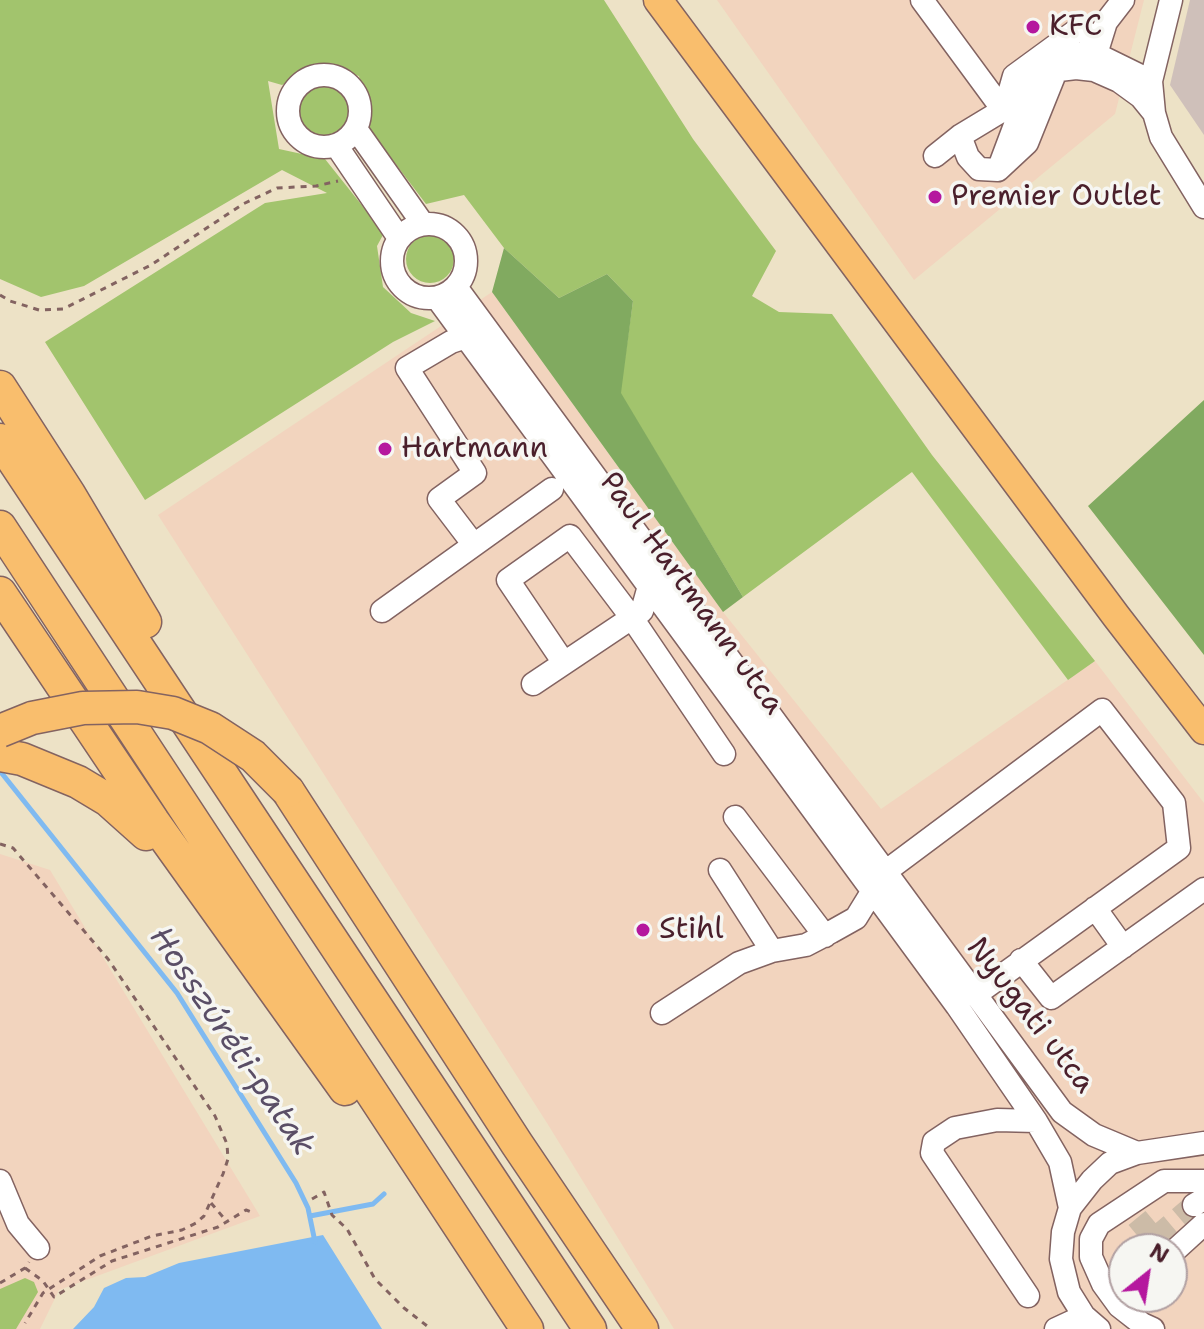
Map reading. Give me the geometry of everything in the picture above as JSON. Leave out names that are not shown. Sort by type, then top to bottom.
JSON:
[{"type":"highway","points":[[0,387],[69,494],[214,741],[247,811]]},
{"type":"highway","points":[[0,440],[590,1329]]},
{"type":"highway","points":[[0,527],[527,1329]]},
{"type":"highway","points":[[0,593],[209,900],[374,1130],[501,1290]]},
{"type":"highway","points":[[0,731],[32,718],[83,708],[137,707],[173,713],[210,728],[253,756],[288,791],[517,1144],[642,1329]]},
{"type":"highway","points":[[11,757],[78,782],[108,800],[133,820],[209,900]]},
{"type":"main road","points":[[658,0],[1204,730]]},
{"type":"street","points":[[922,0],[1016,100]]},
{"type":"street","points":[[1171,0],[1151,81],[1154,113],[1161,137],[1204,207]]},
{"type":"street","points":[[1096,54],[1118,4]]},
{"type":"street","points":[[998,170],[1016,100],[1010,90],[1014,76],[1077,30],[1119,81],[1141,97],[1154,113]]},
{"type":"street","points":[[935,156],[1082,53],[1096,54],[1151,81]]},
{"type":"street","points":[[960,136],[968,157],[979,169],[998,170],[1027,143],[1056,70]]},
{"type":"street","points":[[319,74],[331,75],[352,87],[360,112],[356,129],[348,139],[336,145],[316,147],[304,142],[290,126],[288,102],[293,90],[307,78],[319,74]]},
{"type":"street","points":[[356,129],[423,224]]},
{"type":"street","points":[[336,145],[399,238]]},
{"type":"street","points":[[423,224],[445,228],[461,242],[466,254],[465,271],[446,292],[418,296],[406,291],[396,278],[392,261],[399,238],[411,228],[423,224]]},
{"type":"street","name":"Paul Hartmann utca","points":[[446,292],[466,337],[896,924]]},
{"type":"street","name":"Paul Hartmann utca","points":[[446,292],[891,881]]},
{"type":"street","points":[[466,337],[451,342],[407,368],[475,473],[439,499],[474,545]]},
{"type":"street","points":[[552,456],[552,489]]},
{"type":"street","points":[[382,611],[552,489]]},
{"type":"street","points":[[552,489],[588,505]]},
{"type":"street","points":[[564,663],[508,580],[570,536],[637,614],[724,754]]},
{"type":"street","points":[[533,684],[637,614],[649,586]]},
{"type":"street","points":[[637,614],[671,617]]},
{"type":"street","points":[[891,881],[1102,710],[1174,803],[1179,848],[975,995]]},
{"type":"street","points":[[735,817],[825,936]]},
{"type":"street","points":[[720,870],[772,951]]},
{"type":"street","name":"Nyugati utca","points":[[891,881],[1062,1112],[1094,1135],[1137,1153]]},
{"type":"street","points":[[1021,960],[1051,998],[1204,889]]},
{"type":"street","points":[[662,1013],[739,963],[772,951],[806,945],[825,936],[856,918],[872,892]]},
{"type":"street","points":[[1095,908],[1123,947]]},
{"type":"street","points":[[856,918],[878,918],[896,924]]},
{"type":"street","name":"Nyugati utca","points":[[896,924],[1036,1121],[1060,1162],[1070,1208]]},
{"type":"street","points":[[997,1120],[1014,1089]]},
{"type":"street","points":[[1028,1296],[932,1153],[934,1142],[955,1128],[997,1120],[1036,1121]]},
{"type":"street","points":[[1056,1329],[1092,1323],[1069,1292],[1061,1259],[1063,1232],[1070,1208],[1092,1180],[1110,1163],[1137,1153],[1204,1143]]},
{"type":"street","points":[[0,1181],[18,1224],[38,1248]]},
{"type":"street","points":[[1108,1288],[1091,1257],[1091,1239],[1099,1224],[1132,1211],[1164,1181],[1204,1181]]},
{"type":"street","points":[[1185,1233],[1201,1209]]},
{"type":"street","points":[[1132,1313],[1142,1324],[1153,1329]]},
{"type":"path","points":[[0,295],[39,310],[63,309],[151,265],[243,204],[277,188],[316,186],[357,176]]},
{"type":"path","points":[[0,844],[13,848],[30,866],[108,959],[215,1116],[227,1144],[228,1159],[211,1203],[196,1223],[115,1249],[49,1289],[35,1304],[25,1323]]},
{"type":"path","points":[[312,1199],[324,1192],[332,1215],[347,1229],[375,1279],[431,1329]]},
{"type":"path","points":[[211,1203],[223,1217]]},
{"type":"path","points":[[25,1268],[54,1297],[112,1261],[218,1227],[246,1210],[254,1213]]},
{"type":"path","points":[[0,1283],[25,1268],[38,1248]]},
{"type":"shaded area","name":"Premier Outlet","points":[[717,0],[1144,0],[1115,114],[914,280]]},
{"type":"shaded area","points":[[1190,0],[1204,0],[1204,135],[1170,85]]},
{"type":"shaded area","points":[[492,292],[723,612],[881,809],[1095,661],[1204,803],[1204,1329],[674,1329],[547,1123],[158,515]]},
{"type":"shaded area","points":[[0,854],[50,870],[260,1216],[59,1290],[40,1329],[0,1329]]},
{"type":"green space","points":[[0,0],[604,0],[693,139],[776,251],[752,296],[779,312],[832,314],[932,455],[1095,661],[1068,680],[912,472],[743,597],[620,393],[633,301],[607,274],[559,298],[504,248],[464,195],[426,204],[369,129],[359,76],[316,66],[282,85],[268,81],[279,149],[325,159],[384,233],[377,246],[383,287],[411,313],[435,321],[393,342],[145,500],[45,342],[265,203],[327,193],[282,170],[84,286],[41,297],[0,279]]},
{"type":"green space","points":[[323,83],[334,85],[344,92],[351,102],[351,124],[344,134],[334,141],[323,143],[312,141],[302,134],[295,124],[293,113],[295,102],[302,92],[312,85]]},
{"type":"green space","points":[[430,235],[447,242],[454,259],[447,276],[430,283],[413,276],[406,259],[413,242]]},
{"type":"green space","points":[[504,248],[559,298],[607,274],[633,301],[621,393],[743,597],[723,612],[492,292]]},
{"type":"green space","points":[[1204,400],[1204,655],[1088,506]]},
{"type":"green space","points":[[25,1278],[34,1282],[38,1292],[16,1329],[0,1329],[0,1289]]},
{"type":"water","points":[[323,1235],[382,1329],[73,1329],[94,1307],[104,1288],[126,1278],[145,1277],[179,1263]]},
{"type":"waterway","name":"Hosszúréti-patak","points":[[0,771],[177,993],[296,1183],[308,1208],[315,1242]]},
{"type":"waterway","points":[[310,1216],[373,1204],[384,1194]]},
{"type":"tunnel","points":[[1161,1233],[1194,1205]]},
{"type":"tunnel","points":[[1137,1218],[1150,1233]]},
{"type":"place","name":"KFC","points":[[1033,27]]},
{"type":"place","name":"Premier Outlet","points":[[935,197]]},
{"type":"place","name":"Hartmann","points":[[385,449]]},
{"type":"place","name":"Stihl","points":[[643,930]]}]
